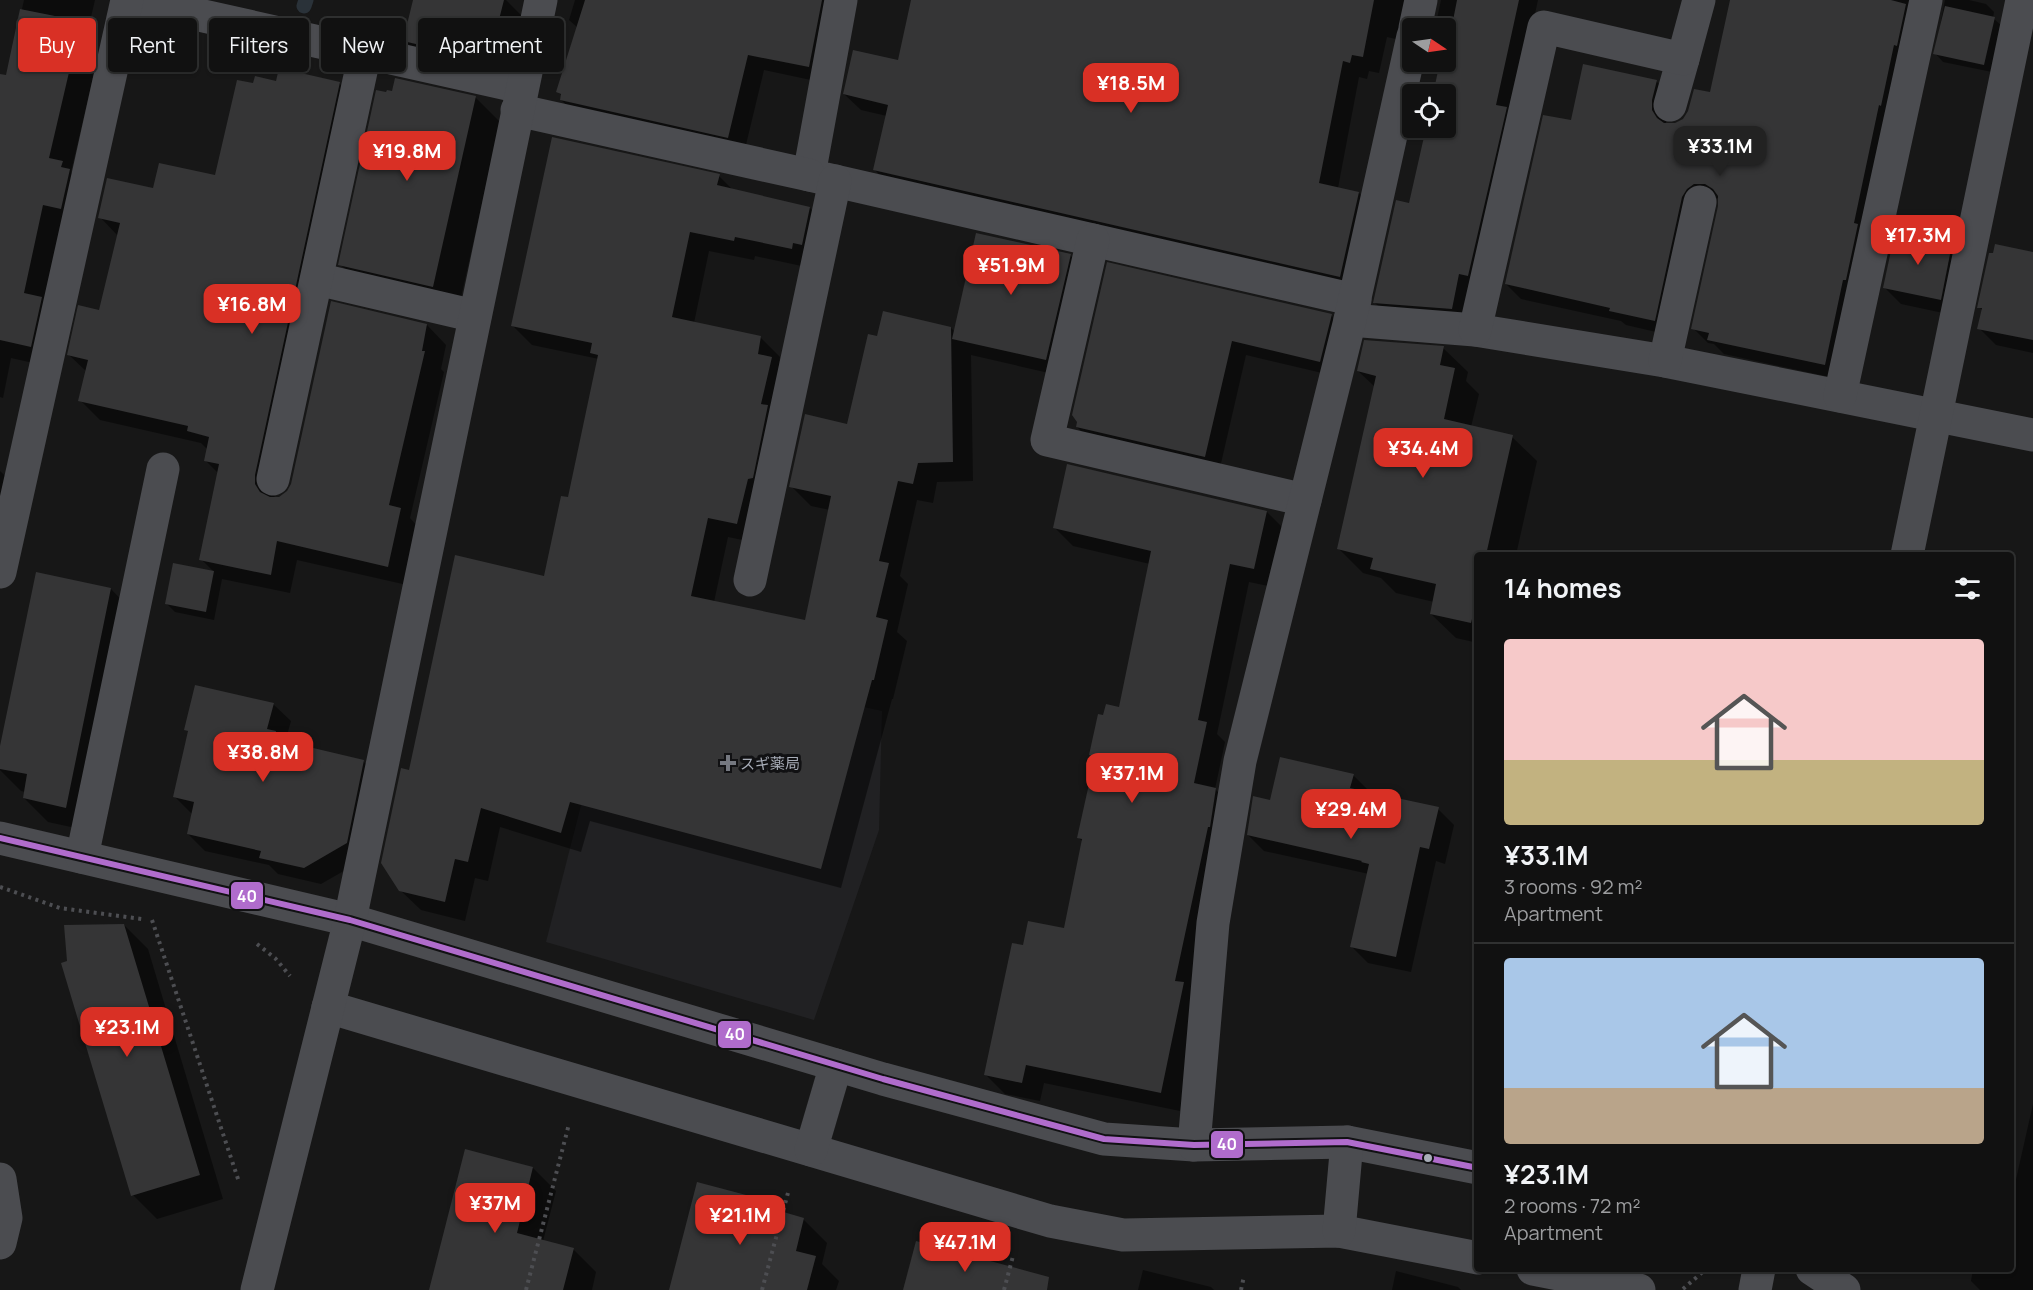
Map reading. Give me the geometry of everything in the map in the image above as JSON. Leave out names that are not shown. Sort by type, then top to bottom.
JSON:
[{"type":"street","points":[[0,572],[127,0]]},
{"type":"street","points":[[132,0],[321,43]]},
{"type":"street","points":[[257,1290],[350,920],[540,0]]},
{"type":"street","points":[[750,580],[822,178],[841,0]]},
{"type":"street","points":[[1417,18],[1421,0]]},
{"type":"street","points":[[1670,105],[1699,0]]},
{"type":"street","points":[[1840,396],[1926,0]]},
{"type":"street","points":[[1908,552],[2022,0]]},
{"type":"street","points":[[1475,330],[1544,27],[1683,59]]},
{"type":"street","points":[[406,65],[519,99],[822,178],[1093,240],[1352,310],[1665,361],[2033,435]]},
{"type":"street","points":[[273,479],[362,72]]},
{"type":"street","points":[[1194,1145],[1213,923],[1240,761],[1352,310],[1405,72]]},
{"type":"street","points":[[1665,361],[1700,202]]},
{"type":"street","points":[[1093,240],[1047,440],[1305,500]]},
{"type":"street","points":[[316,279],[475,316]]},
{"type":"street","points":[[82,857],[163,469]]},
{"type":"street","points":[[0,838],[350,920],[836,1065],[1104,1139],[1194,1145],[1347,1142],[1474,1166]]},
{"type":"street","points":[[328,1008],[1050,1221],[1123,1234],[1340,1231],[1474,1257]]},
{"type":"street","points":[[805,1149],[836,1065]]},
{"type":"street","points":[[1340,1231],[1347,1142]]},
{"type":"street","points":[[0,1179],[6,1218],[0,1243]]},
{"type":"street","points":[[1548,1272],[1639,1290]]},
{"type":"street","points":[[1755,1290],[1758,1272]]},
{"type":"street","points":[[1817,1272],[1844,1290]]},
{"type":"path","points":[[0,887],[60,908],[164,922]]},
{"type":"path","points":[[152,920],[242,1193]]},
{"type":"path","points":[[253,941],[275,958],[292,979]]},
{"type":"path","points":[[526,1290],[579,1082]]},
{"type":"path","points":[[762,1290],[805,1149]]},
{"type":"path","points":[[1682,1290],[1703,1272]]},
{"type":"path","points":[[1717,1272],[1723,1273]]},
{"type":"shaded area","points":[[620,653],[882,711],[879,830],[814,1020],[546,942]]},
{"type":"building","points":[[413,0],[504,0],[499,18],[418,18],[418,45],[406,42],[406,29]]},
{"type":"building","points":[[585,0],[822,0],[809,67],[748,55],[728,138],[560,100],[561,94],[556,92]]},
{"type":"building","points":[[911,0],[1374,0],[1363,57],[1352,55],[1350,63],[1343,61],[1319,183],[1359,192],[1340,277],[873,170],[888,105],[843,94],[853,50],[898,60]]},
{"type":"building","points":[[1457,0],[1519,0],[1496,105],[1507,107],[1468,276],[1459,274],[1452,309],[1373,303],[1396,200],[1409,203],[1424,138],[1456,138],[1456,84],[1435,84],[1438,72],[1456,72],[1456,18],[1453,18]]},
{"type":"building","points":[[1730,0],[1891,0],[1906,4],[1897,46],[1894,45],[1881,106],[1879,105],[1854,223],[1858,224],[1846,280],[1843,280],[1825,365],[1707,340],[1709,333],[1691,329],[1718,206],[1718,196],[1705,184],[1694,184],[1682,197],[1655,321],[1609,311],[1610,308],[1505,284],[1543,115],[1571,120],[1583,64],[1657,80],[1652,110],[1664,123],[1675,123],[1683,119],[1688,111],[1694,89],[1710,92]]},
{"type":"building","points":[[1945,6],[1995,17],[1984,65],[1933,54]]},
{"type":"building","points":[[20,9],[65,18],[18,18]]},
{"type":"building","points":[[18,18],[18,72],[69,72],[49,158],[63,161],[61,167],[70,169],[61,209],[43,205],[24,293],[42,297],[31,347],[0,340],[0,74],[6,75]]},
{"type":"building","points":[[278,72],[296,72],[340,82],[255,475],[255,484],[260,492],[270,497],[279,497],[287,491],[291,484],[331,301],[427,324],[422,351],[425,351],[389,505],[401,508],[388,567],[277,541],[271,575],[199,560],[219,464],[204,461],[209,437],[187,431],[188,426],[78,401],[88,360],[67,355],[78,305],[99,310],[120,223],[98,218],[107,178],[153,188],[159,163],[215,175],[237,80],[253,83],[255,76],[276,81]]},
{"type":"building","points":[[395,78],[476,96],[433,287],[338,265],[376,90],[392,91]]},
{"type":"building","points":[[552,137],[720,174],[717,185],[810,207],[802,245],[793,243],[792,249],[735,237],[734,241],[690,232],[672,317],[761,336],[758,354],[772,357],[761,404],[768,405],[753,478],[748,479],[737,524],[708,518],[691,596],[805,620],[831,496],[789,487],[805,414],[847,424],[868,334],[877,336],[883,311],[951,327],[953,462],[918,463],[913,484],[898,481],[879,561],[889,563],[876,617],[888,620],[874,680],[872,680],[821,869],[570,802],[561,833],[481,808],[468,862],[455,859],[445,902],[399,891],[381,863],[401,768],[409,770],[455,555],[544,576],[561,496],[568,497],[598,355],[590,353],[592,343],[511,326]]},
{"type":"building","points":[[1895,232],[1952,244],[1941,300],[1883,288]]},
{"type":"building","points":[[976,233],[1071,254],[1046,360],[952,339]]},
{"type":"building","points":[[1995,244],[2033,252],[2033,340],[1977,329],[1982,308],[1977,308],[1989,253],[1993,253]]},
{"type":"building","points":[[1107,262],[1332,314],[1320,362],[1232,341],[1205,457],[1076,427],[1077,422],[1072,415]]},
{"type":"building","points":[[1364,340],[1444,346],[1440,365],[1455,368],[1444,419],[1513,435],[1487,552],[1474,552],[1474,611],[1471,623],[1430,614],[1436,584],[1370,569],[1373,558],[1337,549],[1376,376],[1357,371]]},
{"type":"building","points":[[1067,464],[1267,511],[1254,569],[1230,564],[1198,720],[1207,722],[1194,783],[1216,788],[1210,827],[1208,827],[1175,981],[1184,982],[1161,1093],[1026,1065],[1022,1083],[984,1075],[1012,943],[1023,945],[1028,921],[1064,928],[1082,839],[1077,838],[1095,757],[1089,755],[1098,714],[1103,715],[1106,704],[1119,707],[1151,551],[1053,528]]},
{"type":"building","points":[[173,563],[214,571],[206,612],[165,604]]},
{"type":"building","points":[[36,572],[111,588],[66,808],[23,798],[27,774],[0,769],[0,746]]},
{"type":"building","points":[[195,685],[274,703],[267,729],[276,731],[275,739],[364,760],[347,843],[304,868],[259,858],[261,851],[187,834],[194,802],[173,797],[188,731],[184,730]]},
{"type":"building","points":[[1280,757],[1354,774],[1350,788],[1439,807],[1429,849],[1420,847],[1396,957],[1350,947],[1369,864],[1247,835],[1253,796],[1270,800]]},
{"type":"building","points":[[124,924],[200,1175],[131,1196],[61,963],[67,961],[64,925]]},
{"type":"building","points":[[465,1149],[533,1167],[517,1233],[574,1248],[563,1290],[429,1290]]},
{"type":"building","points":[[697,1182],[765,1200],[763,1206],[804,1218],[796,1251],[816,1256],[807,1290],[669,1290]]},
{"type":"building","points":[[916,1241],[1049,1277],[1047,1290],[903,1290]]},
{"type":"waterway","points":[[304,6],[306,0]]},
{"type":"transit line","name":"40","points":[[0,838],[350,920],[883,1079],[1104,1139],[1194,1145],[1347,1142],[1474,1167]]},
{"type":"place","name":"スギ薬局","points":[[728,763]]}]
